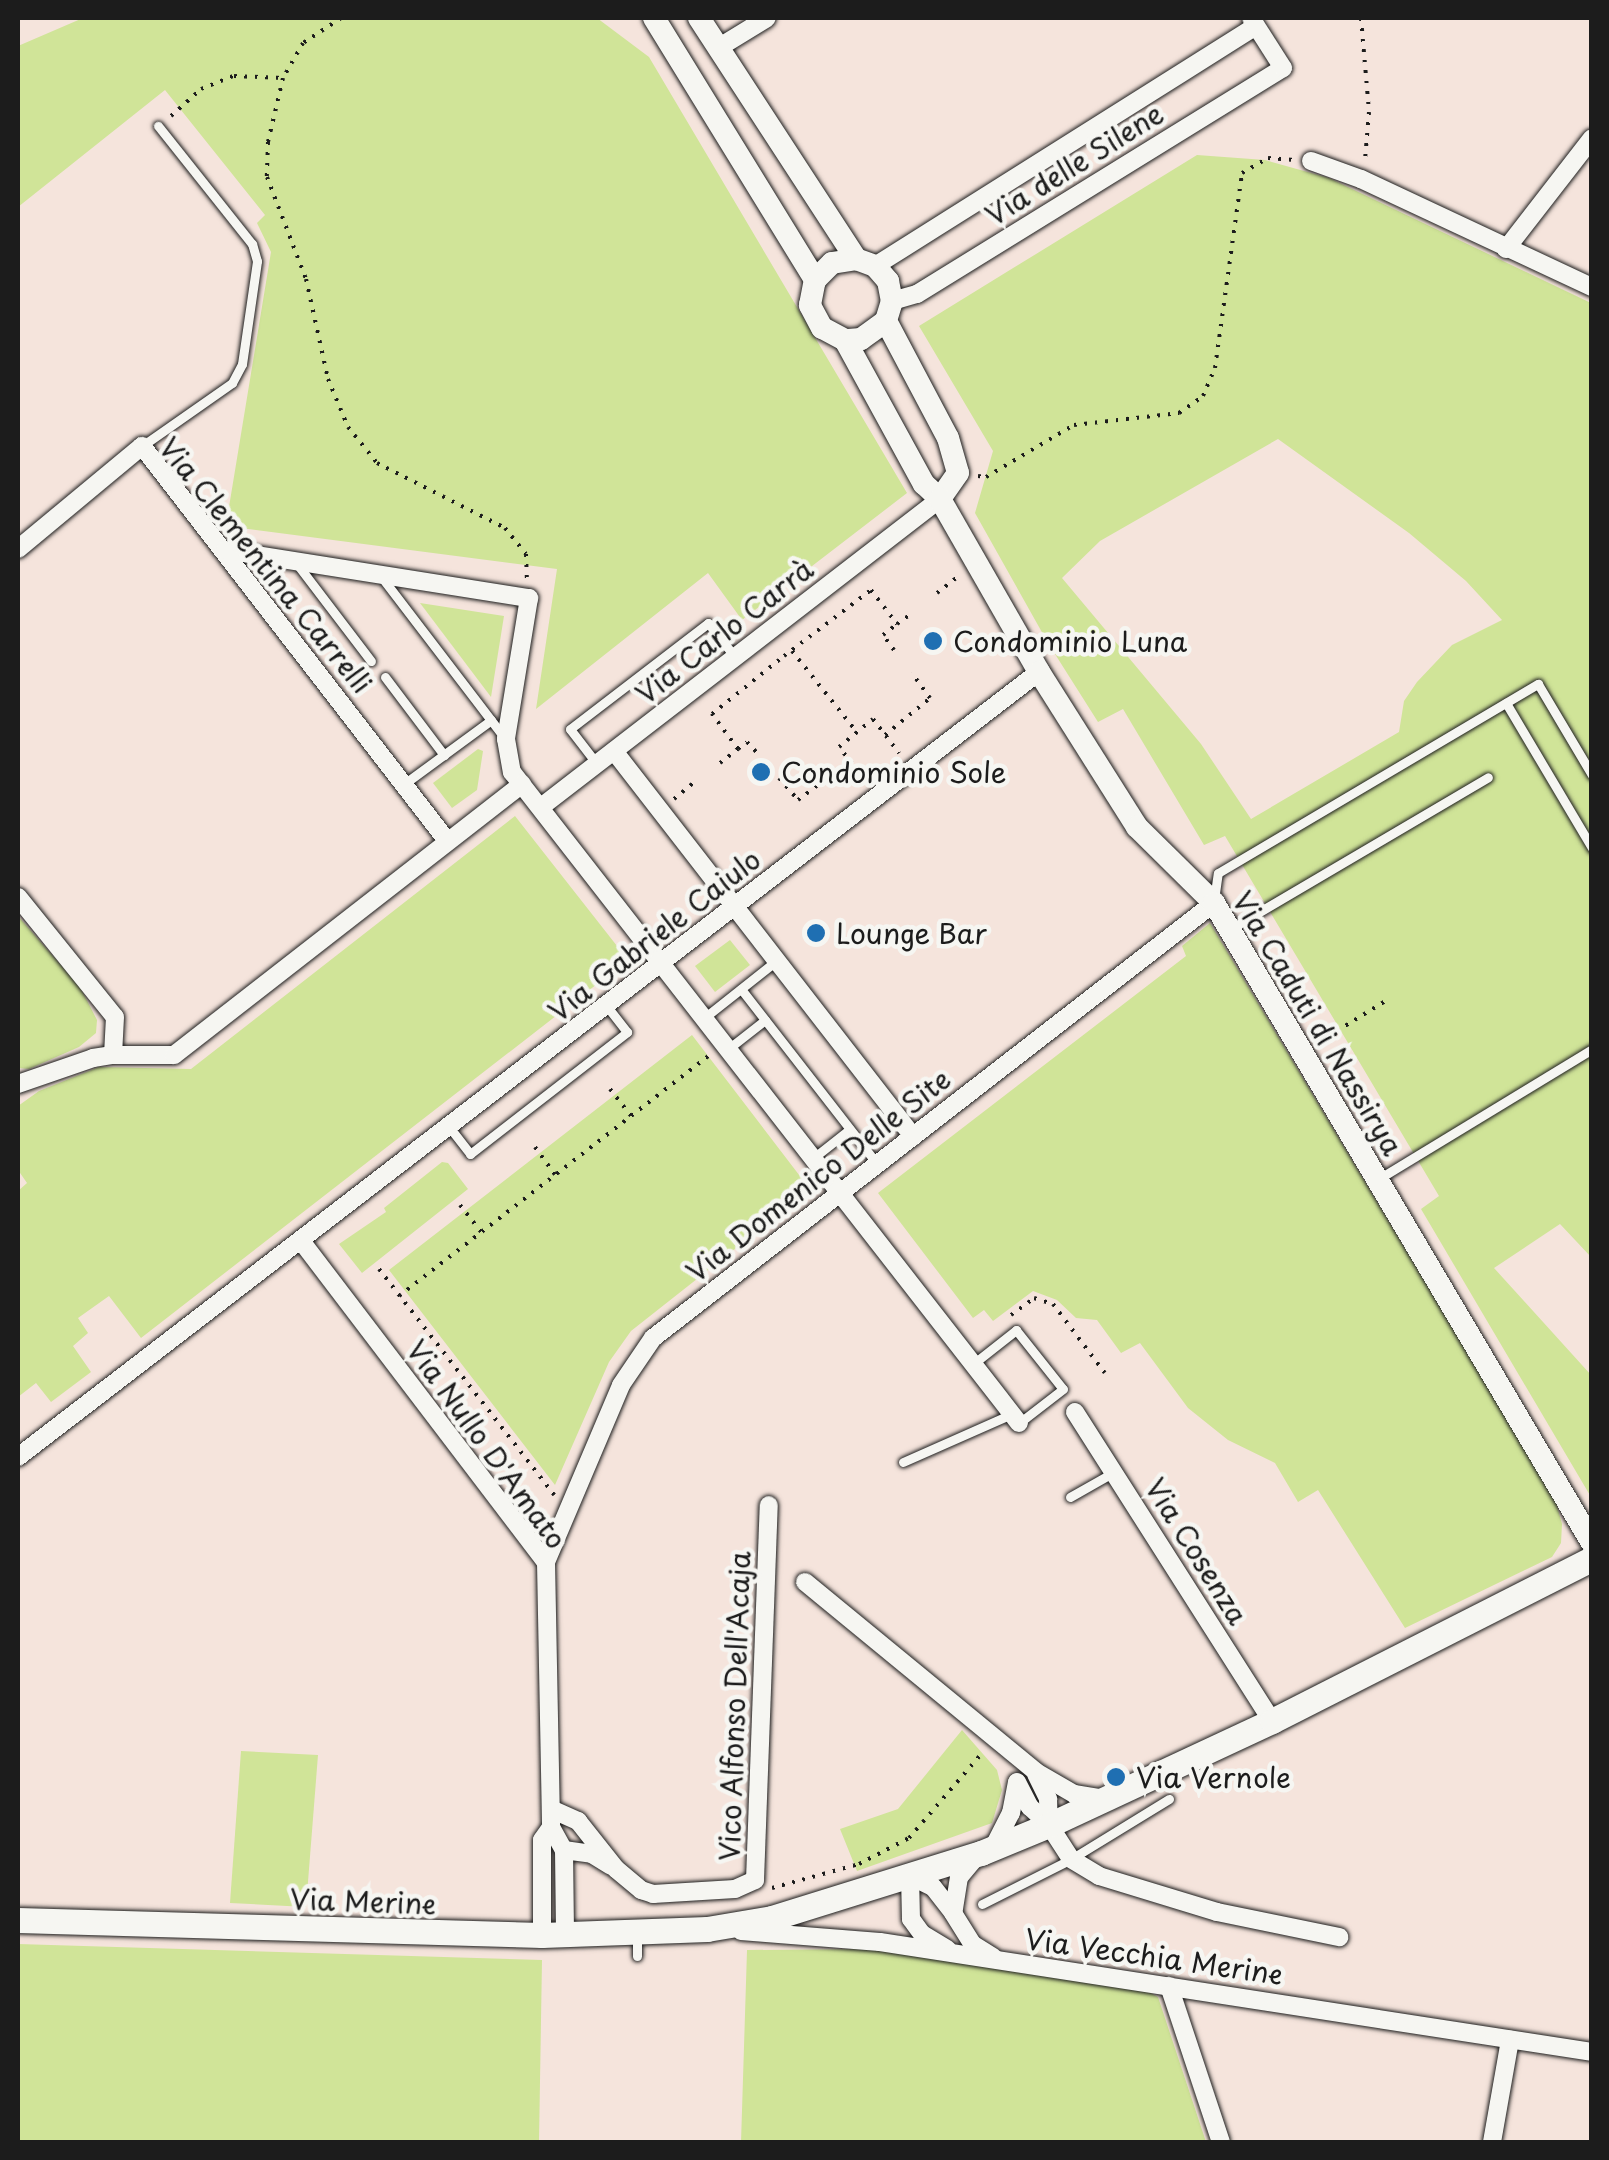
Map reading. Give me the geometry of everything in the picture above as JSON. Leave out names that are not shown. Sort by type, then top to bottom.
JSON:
[{"type":"main road","points":[[708,1929],[772,1918],[910,1876],[1049,1825],[1272,1721],[1592,1560]]},
{"type":"main road","name":"Via Merine","points":[[18,1920],[554,1935],[637,1945],[708,1929]]},
{"type":"street","name":"Via Caduti di Nassirya","points":[[654,18],[815,280],[810,305],[822,328],[845,340],[924,484],[940,499],[1039,672],[1137,827],[1214,903],[1592,1543]]},
{"type":"street","points":[[699,18],[865,262],[888,281],[889,311],[948,438],[958,473],[940,499]]},
{"type":"street","points":[[718,48],[767,18]]},
{"type":"street","name":"Via delle Silene","points":[[865,262],[1253,22],[1283,68],[889,311]]},
{"type":"street","points":[[1506,249],[1592,138]]},
{"type":"street","points":[[1312,161],[1361,179],[1592,287]]},
{"type":"street","points":[[815,280],[832,263],[865,262]]},
{"type":"street","points":[[845,340],[875,332],[889,311]]},
{"type":"street","name":"Via Clementina Carrelli","points":[[18,549],[142,446],[447,840]]},
{"type":"street","name":"Via Carlo Carrà","points":[[541,807],[940,499]]},
{"type":"street","points":[[225,550],[528,598],[506,739],[512,772],[704,1018],[719,1052],[812,1159],[1016,1419]]},
{"type":"street","name":"Via Gabriele Caiulo","points":[[18,1457],[1039,672]]},
{"type":"street","points":[[614,751],[913,1137]]},
{"type":"street","points":[[18,1084],[113,1055],[174,1055],[522,784]]},
{"type":"street","points":[[18,897],[115,1017],[113,1055]]},
{"type":"street","name":"Via Domenico Delle Site","points":[[546,1562],[621,1386],[653,1338],[1214,903]]},
{"type":"street","name":"Via Nullo D'Amato","points":[[302,1242],[546,1562],[551,1818],[564,1850],[554,1935]]},
{"type":"street","name":"Via Cosenza","points":[[1075,1412],[1272,1721]]},
{"type":"street","name":"Vico Alfonso Dell'Acaja","points":[[551,1818],[578,1821],[630,1883],[653,1894],[734,1889],[754,1880],[769,1506]]},
{"type":"street","points":[[805,1582],[1036,1772],[1074,1794],[1107,1799]]},
{"type":"street","points":[[1008,1749],[1017,1782],[1030,1807],[1049,1825],[1071,1858],[1099,1876],[1217,1912],[1339,1936]]},
{"type":"street","points":[[1036,1772],[1048,1799],[1049,1825]]},
{"type":"street","points":[[954,1913],[959,1877],[987,1850],[1011,1813],[1017,1782]]},
{"type":"street","name":"Via Nullo D'Amato","points":[[551,1818],[542,1840],[554,1935]]},
{"type":"street","name":"Vico Alfonso Dell'Acaja","points":[[564,1850],[592,1854],[616,1869]]},
{"type":"street","points":[[961,1956],[938,1946],[911,1919],[910,1876],[924,1880],[954,1913],[972,1944],[1002,1962]]},
{"type":"street","name":"Via Vecchia Merine","points":[[708,1929],[880,1942],[1592,2052]]},
{"type":"street","points":[[1169,1986],[1223,2142]]},
{"type":"street","points":[[1492,2142],[1510,2040]]},
{"type":"lane","points":[[142,446],[232,384],[242,364],[256,260],[252,244],[158,126]]},
{"type":"lane","points":[[296,562],[371,661]]},
{"type":"lane","points":[[381,575],[506,739]]},
{"type":"lane","points":[[597,764],[570,728],[708,623],[734,657]]},
{"type":"lane","points":[[384,677],[444,755]]},
{"type":"lane","points":[[1214,903],[1218,873],[1538,684],[1592,775]]},
{"type":"lane","points":[[1506,703],[1592,848]]},
{"type":"lane","points":[[404,784],[490,720]]},
{"type":"lane","points":[[1230,929],[1488,778]]},
{"type":"lane","points":[[704,1018],[776,961]]},
{"type":"lane","points":[[740,989],[877,1164]]},
{"type":"lane","points":[[450,1128],[470,1154],[627,1032],[607,1006]]},
{"type":"lane","points":[[719,1052],[764,1020]]},
{"type":"lane","points":[[1377,1180],[1592,1050]]},
{"type":"lane","points":[[812,1159],[850,1129]]},
{"type":"lane","points":[[903,1462],[1016,1419],[1063,1390],[1016,1330],[973,1364]]},
{"type":"lane","points":[[1070,1497],[1114,1472]]},
{"type":"lane","points":[[982,1904],[1071,1858],[1169,1800]]},
{"type":"path","points":[[341,18],[303,43],[283,78],[268,142],[268,177],[306,279],[328,379],[348,426],[377,463],[505,528],[526,554],[528,598]]},
{"type":"path","points":[[1361,18],[1369,112],[1361,179]]},
{"type":"path","points":[[158,126],[201,90],[234,76],[283,78]]},
{"type":"path","points":[[958,473],[986,477],[1074,425],[1179,413],[1202,396],[1214,368],[1242,173],[1268,158],[1312,161]]},
{"type":"path","points":[[937,593],[960,575]]},
{"type":"path","points":[[738,748],[712,714],[784,656],[871,590],[897,624]]},
{"type":"path","points":[[894,650],[883,635],[910,614]]},
{"type":"path","points":[[776,647],[784,656]]},
{"type":"path","points":[[792,651],[857,732]]},
{"type":"path","points":[[885,735],[930,698],[912,674]]},
{"type":"path","points":[[865,780],[839,746],[874,719],[899,754]]},
{"type":"path","points":[[720,764],[748,742],[759,755]]},
{"type":"path","points":[[779,778],[798,800],[850,761]]},
{"type":"path","points":[[674,798],[693,783]]},
{"type":"path","points":[[1302,1052],[1388,1000]]},
{"type":"path","points":[[399,1296],[719,1052]]},
{"type":"path","points":[[610,1089],[632,1116]]},
{"type":"path","points":[[535,1148],[556,1174]]},
{"type":"path","points":[[460,1206],[481,1232]]},
{"type":"path","points":[[378,1269],[554,1496]]},
{"type":"path","points":[[1008,1318],[1034,1298],[1053,1304],[1105,1374]]},
{"type":"path","points":[[765,1889],[859,1864],[909,1838],[986,1748]]},
{"type":"green space","points":[[83,18],[597,18],[649,57],[907,493],[742,620],[708,573],[536,709],[557,569],[241,528],[228,513],[271,252],[257,223],[265,215],[165,90],[18,207],[18,46]]},
{"type":"green space","points":[[1197,155],[1265,160],[1329,178],[1591,303],[1591,1257],[1560,1224],[1494,1268],[1591,1375],[1591,1497],[1421,1209],[1439,1196],[1225,836],[1204,845],[1123,709],[1098,722],[1048,643],[975,513],[993,451],[919,326]],"holes":[[[1278,439],[1409,533],[1466,581],[1502,620],[1452,645],[1417,682],[1404,701],[1399,732],[1251,819],[1201,744],[1062,578],[1100,541]]]},
{"type":"green space","points":[[420,603],[504,616],[491,697]]},
{"type":"green space","points":[[478,749],[483,751],[477,790],[452,808],[433,783]]},
{"type":"green space","points":[[515,816],[628,960],[141,1338],[109,1296],[78,1318],[88,1333],[73,1346],[91,1372],[51,1402],[36,1383],[18,1397],[18,1191],[27,1183],[18,1170],[18,1106],[39,1091],[99,1067],[191,1069]]},
{"type":"green space","points":[[18,916],[80,987],[97,1020],[96,1033],[79,1047],[29,1069],[18,1068]]},
{"type":"green space","points":[[1210,923],[1555,1499],[1562,1524],[1561,1543],[1552,1557],[1405,1628],[1318,1490],[1298,1502],[1275,1463],[1228,1440],[1188,1408],[1140,1343],[1121,1353],[1097,1320],[1076,1318],[1057,1300],[1033,1291],[993,1321],[984,1310],[973,1318],[878,1193],[1186,956],[1182,946]]},
{"type":"green space","points":[[730,940],[750,965],[715,992],[695,966]]},
{"type":"green space","points":[[692,1035],[806,1184],[806,1193],[631,1331],[609,1362],[555,1485],[389,1270]]},
{"type":"green space","points":[[442,1162],[448,1163],[468,1189],[362,1273],[339,1244],[386,1212],[384,1208]]},
{"type":"green space","points":[[962,1730],[997,1770],[1002,1790],[992,1823],[857,1871],[840,1829],[898,1809]]},
{"type":"green space","points":[[241,1751],[318,1755],[306,1907],[230,1903]]},
{"type":"green space","points":[[18,1944],[542,1960],[539,2142],[18,2142]]},
{"type":"green space","points":[[871,1949],[1149,1992],[1158,1997],[1206,2142],[741,2142],[747,1950]]},
{"type":"place","name":"Condominio Luna","points":[[933,641]]},
{"type":"place","name":"Condominio Sole","points":[[761,772]]},
{"type":"place","name":"Lounge Bar","points":[[816,933]]},
{"type":"place","name":"Via Vernole","points":[[1116,1777]]}]
